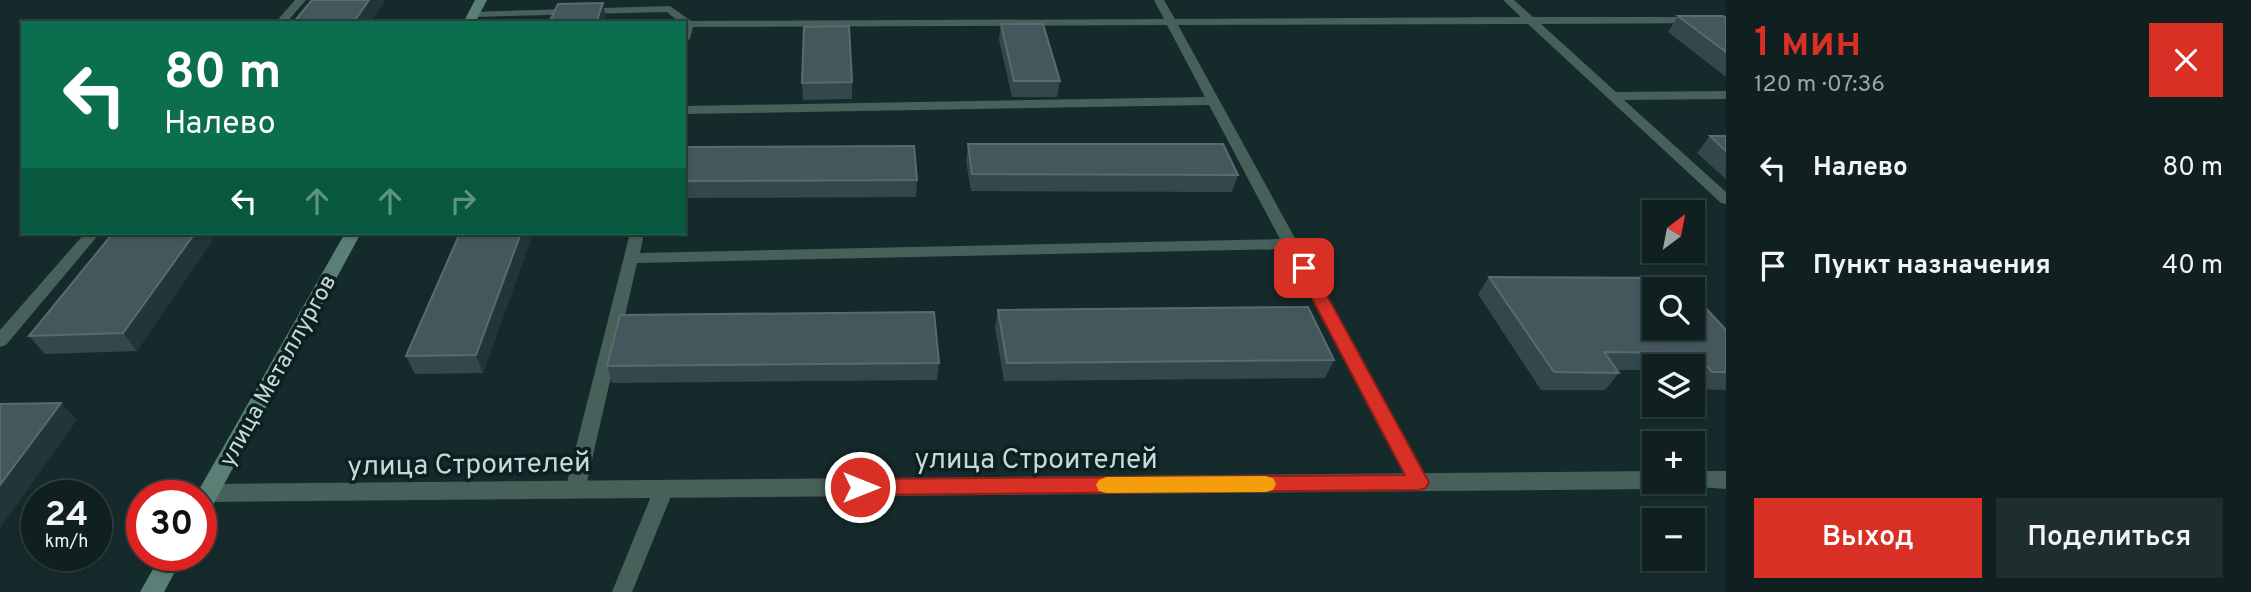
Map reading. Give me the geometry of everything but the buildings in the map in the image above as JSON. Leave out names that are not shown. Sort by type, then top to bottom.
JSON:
[{"type":"main road","points":[[471,18],[481,0]]},
{"type":"main road","name":"улица Металлургов","points":[[216,480],[352,235]]},
{"type":"main road","points":[[152,592],[164,571]]},
{"type":"street","name":"улица Строителей","points":[[217,500],[575,490],[1642,480]]},
{"type":"street","points":[[1705,480],[1726,480]]},
{"type":"lane","points":[[282,21],[301,0]]},
{"type":"lane","points":[[1159,0],[1419,482]]},
{"type":"lane","points":[[1508,0],[1726,200]]},
{"type":"lane","points":[[471,18],[670,9],[684,21]]},
{"type":"lane","points":[[686,32],[688,24],[1726,20]]},
{"type":"lane","points":[[1613,96],[1726,95]]},
{"type":"lane","points":[[686,110],[1214,101]]},
{"type":"lane","points":[[0,341],[91,235]]},
{"type":"lane","points":[[575,490],[637,235]]},
{"type":"lane","points":[[631,258],[1291,244]]},
{"type":"lane","points":[[622,592],[664,489]]},
{"type":"slow traffic","points":[[1106,485],[1266,484]]},
{"type":"route","points":[[860,487],[1419,482],[1304,268]]}]
